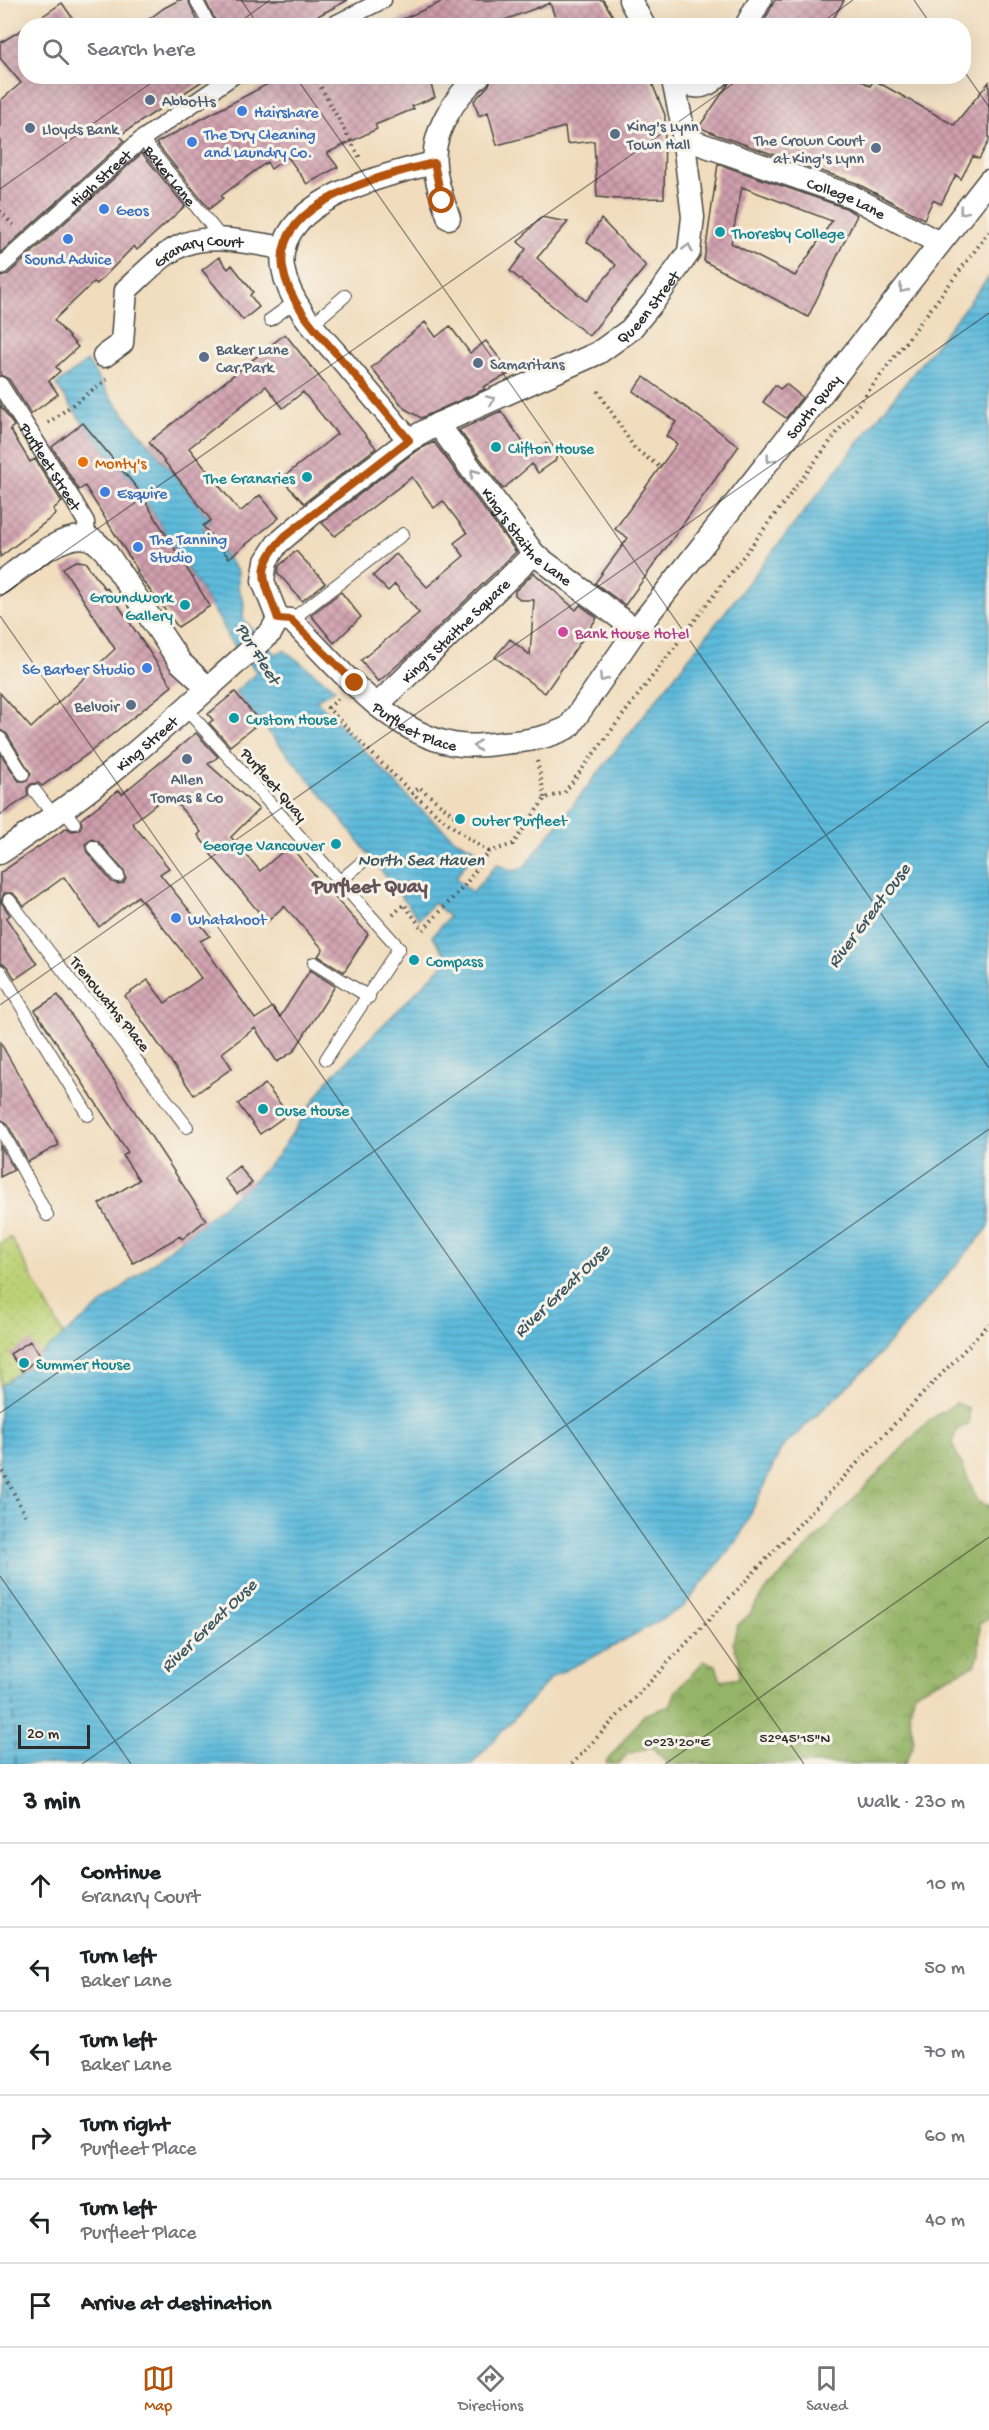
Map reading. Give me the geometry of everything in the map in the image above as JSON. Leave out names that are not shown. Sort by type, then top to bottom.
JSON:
[{"type":"street","points":[[347,18],[383,0]]},
{"type":"street","points":[[630,0],[640,18]]},
{"type":"street","points":[[750,18],[760,0]]},
{"type":"street","name":"High Street","points":[[0,267],[142,139],[221,84]]},
{"type":"street","points":[[449,218],[442,201],[434,163],[435,146],[448,114],[472,84]]},
{"type":"street","name":"Queen Street","points":[[438,424],[598,352],[630,330],[689,252],[693,217],[673,84]]},
{"type":"street","points":[[683,84],[700,88],[709,84]]},
{"type":"street","name":"College Lane","points":[[683,138],[851,196],[939,243]]},
{"type":"street","points":[[409,440],[312,324],[296,301],[283,268],[284,248],[291,231],[319,204],[372,180],[434,163]]},
{"type":"street","name":"South Quay","points":[[636,630],[989,181]]},
{"type":"street","name":"Granary Court","points":[[119,350],[126,290],[172,251],[187,243],[223,240],[284,248]]},
{"type":"street","name":"Purfleet Street","points":[[0,385],[86,522],[87,538]]},
{"type":"street","name":"Purfleet Place","points":[[438,424],[409,440],[318,509],[285,536],[271,552],[264,570],[263,581],[280,624],[355,683],[377,705],[412,730],[426,737],[454,745],[484,746],[536,740],[569,727],[579,716],[636,630]]},
{"type":"street","name":"King's Staithe Lane","points":[[438,424],[534,554],[636,630]]},
{"type":"street","points":[[0,583],[64,539],[87,538],[96,542],[106,552],[180,662],[215,682]]},
{"type":"street","name":"King's Staithe Square","points":[[377,705],[534,554]]},
{"type":"street","name":"King Street","points":[[0,853],[64,816],[280,624]]},
{"type":"lane","points":[[196,0],[206,18]]},
{"type":"lane","name":"Baker Lane","points":[[142,139],[223,240]]},
{"type":"lane","points":[[312,324],[345,296]]},
{"type":"lane","points":[[270,320],[296,301]]},
{"type":"lane","points":[[280,624],[403,534]]},
{"type":"lane","name":"Purfleet Quay","points":[[186,709],[399,948],[369,997],[326,1059]]},
{"type":"lane","points":[[0,738],[23,774]]},
{"type":"lane","points":[[36,791],[64,816]]},
{"type":"lane","points":[[93,847],[118,876]]},
{"type":"lane","points":[[339,882],[361,863]]},
{"type":"lane","name":"Trenowaths Place","points":[[9,900],[82,995],[98,1010],[187,1127]]},
{"type":"lane","points":[[314,963],[369,997]]},
{"type":"lane","points":[[0,971],[88,1115]]},
{"type":"lane","points":[[0,1128],[47,1215]]},
{"type":"path","points":[[319,84],[372,180]]},
{"type":"path","points":[[381,926],[404,904],[423,930],[465,885],[489,852],[513,844],[545,798],[564,793],[989,232]]},
{"type":"path","points":[[32,434],[103,384]]},
{"type":"path","points":[[598,391],[634,449],[660,467]]},
{"type":"path","points":[[355,683],[328,708],[412,794],[454,830],[489,852]]},
{"type":"path","points":[[545,798],[536,761],[555,734]]},
{"type":"path","points":[[412,794],[419,787],[457,818],[459,815]]},
{"type":"path","points":[[572,1764],[946,1372],[989,1324]]},
{"type":"path","points":[[0,1466],[25,1515]]},
{"type":"green space","points":[[11,1238],[64,1336],[0,1387],[0,1243]]},
{"type":"green space","points":[[956,1403],[969,1408],[969,1423],[957,1430],[952,1443],[978,1501],[989,1506],[989,1619],[980,1622],[979,1654],[975,1665],[915,1692],[909,1713],[914,1742],[905,1764],[668,1764],[652,1747],[627,1754],[619,1764],[607,1764],[606,1762],[644,1715],[670,1706],[676,1691],[704,1661],[716,1665],[721,1681],[739,1678],[739,1659],[733,1643],[737,1626],[750,1614],[761,1596],[928,1421]]},
{"type":"water","points":[[989,277],[989,1227],[872,1363],[781,1449],[739,1538],[683,1607],[607,1650],[553,1676],[472,1764],[0,1764],[0,1387],[252,1182],[277,1156],[328,1080],[446,962],[445,954],[432,936],[449,917],[434,902],[419,919],[327,801],[235,692],[257,672],[228,638],[223,625],[137,488],[83,423],[56,385],[87,361],[108,394],[211,520],[203,527],[238,572],[238,587],[244,603],[243,619],[275,654],[284,650],[335,689],[316,700],[418,807],[455,839],[475,849],[456,878],[472,893],[497,864],[513,871],[524,867]]},
{"type":"building","points":[[179,0],[188,0],[196,18],[151,18]]},
{"type":"building","points":[[205,0],[348,0],[314,18],[214,18]]},
{"type":"building","points":[[446,0],[603,0],[614,18],[555,18],[550,3],[510,18],[405,18]]},
{"type":"building","points":[[775,0],[844,0],[834,18],[766,18]]},
{"type":"building","points":[[62,3],[72,18],[40,18]]},
{"type":"building","points":[[18,32],[18,79],[0,58],[0,43]]},
{"type":"building","name":"The Crown Court at King's Lynn","points":[[989,82],[989,141],[979,159],[973,156],[961,179],[956,175],[941,204],[933,200],[924,219],[856,183],[699,127],[729,84],[867,84],[870,86],[881,84],[954,125]]},
{"type":"building","points":[[20,84],[198,84],[120,135],[124,141],[0,253],[0,101]]},
{"type":"building","points":[[268,84],[431,84],[435,97],[412,106],[414,109],[375,125],[377,129],[327,153],[338,167],[307,184],[288,157],[271,169],[267,162],[221,196],[223,198],[209,209],[156,143]]},
{"type":"building","name":"King's Lynn Town Hall","points":[[652,84],[665,115],[664,198],[597,197],[594,141],[567,144],[565,127],[497,145],[488,112],[479,116],[474,101],[489,85]]},
{"type":"building","points":[[142,153],[185,206],[137,250],[134,246],[97,284],[94,282],[54,320],[78,347],[56,367],[60,371],[49,381],[58,394],[31,414],[9,379],[0,375],[0,277],[7,275]]},
{"type":"building","name":"Thoresby College","points":[[718,164],[846,208],[857,215],[808,317],[704,261]],"holes":[[[742,187],[832,221],[795,276],[731,243]]]},
{"type":"building","points":[[541,217],[568,222],[537,258],[586,301],[616,265],[587,242],[601,219],[646,266],[589,336],[510,271],[526,249],[518,242]]},
{"type":"building","points":[[219,257],[228,269],[232,265],[253,292],[250,295],[259,307],[243,320],[202,270]]},
{"type":"building","points":[[425,322],[436,337],[450,326],[470,353],[486,341],[511,373],[483,387],[485,389],[421,418],[405,409],[371,368]]},
{"type":"building","points":[[285,334],[376,448],[304,503],[281,479],[337,434],[303,392],[283,408],[266,386],[189,448],[240,512],[260,495],[279,518],[229,558],[203,526],[211,520],[149,442]]},
{"type":"building","points":[[644,377],[739,446],[625,605],[595,583],[628,538],[615,529],[677,444],[666,436],[676,422],[633,391]]},
{"type":"building","points":[[786,384],[802,397],[786,418],[763,402],[775,385],[780,389]]},
{"type":"building","points":[[0,405],[14,426],[10,429],[30,462],[35,459],[62,502],[53,509],[56,514],[0,557]]},
{"type":"building","name":"Clifton House","points":[[501,411],[532,455],[546,444],[559,451],[555,461],[538,473],[532,464],[503,489],[459,430]]},
{"type":"building","points":[[83,423],[137,488],[210,606],[178,627],[136,572],[138,571],[85,486],[79,490],[52,447]]},
{"type":"building","points":[[434,442],[516,552],[378,682],[361,660],[419,613],[395,584],[388,591],[373,576],[396,554],[427,587],[464,556],[454,543],[467,533],[443,501],[434,508],[412,477],[335,536],[322,523],[416,451]]},
{"type":"building","points":[[296,551],[325,583],[302,601],[278,573],[279,566]]},
{"type":"building","points":[[75,561],[85,562],[105,589],[107,588],[172,686],[89,753],[42,786],[38,783],[31,784],[27,788],[28,796],[0,815],[0,753],[19,781],[27,781],[31,774],[7,734],[0,730],[0,693],[31,728],[115,649],[63,568]]},
{"type":"building","name":"Bank House Hotel","points":[[534,573],[576,610],[580,605],[597,618],[545,693],[495,657],[510,639],[530,655],[534,600],[521,600],[515,595],[515,591]]},
{"type":"building","points":[[341,592],[361,617],[334,643],[311,615]]},
{"type":"building","name":"Custom House","points":[[235,692],[260,722],[230,746],[209,723],[213,720],[208,714]]},
{"type":"building","points":[[196,733],[218,757],[208,764],[259,809],[231,837],[260,871],[290,845],[368,934],[344,972],[318,956],[323,949],[284,906],[267,922],[209,852],[198,835],[201,832],[169,794],[132,823],[169,868],[160,874],[210,936],[200,941],[255,1019],[273,1007],[280,1017],[310,970],[335,986],[294,1051],[277,1062],[255,1028],[222,1053],[232,1068],[194,1095],[125,996],[148,980],[165,1003],[201,978],[138,896],[99,927],[64,877],[24,906],[13,893],[4,893],[1,902],[10,915],[6,918],[37,964],[15,979],[7,966],[0,963],[0,873],[67,828],[72,831],[79,830],[82,825],[81,819],[119,790],[122,794]],"holes":[[[92,839],[99,842],[124,871],[126,878],[123,883],[112,882],[87,852],[85,844]]]},
{"type":"building","points":[[58,995],[206,1220],[182,1239],[180,1236],[133,1263],[99,1204],[139,1180],[123,1156],[128,1152],[35,1010]]},
{"type":"building","points":[[0,1042],[59,1145],[28,1162],[7,1123],[0,1119]]},
{"type":"building","name":"Ouse House","points":[[265,1084],[288,1114],[260,1134],[238,1104]]},
{"type":"building","points":[[0,1145],[14,1170],[0,1177]]},
{"type":"building","points":[[239,1166],[252,1183],[237,1194],[224,1178]]},
{"type":"building","name":"Summer House","points":[[30,1341],[41,1356],[22,1371],[10,1354]]},
{"type":"ferry route","points":[[5,1476],[15,1764]]},
{"type":"place","name":"Abbotts","points":[[150,100]]},
{"type":"place","name":"Hairshare","points":[[242,111]]},
{"type":"place","name":"Lloyds Bank","points":[[30,128]]},
{"type":"place","name":"King's Lynn Town Hall","points":[[615,134]]},
{"type":"place","name":"The Dry Cleaning and Laundry Co.","points":[[192,142]]},
{"type":"place","name":"The Crown Court at King's Lynn","points":[[876,148]]},
{"type":"place","name":"Geos","points":[[104,209]]},
{"type":"place","name":"Thoresby College","points":[[720,232]]},
{"type":"place","name":"Sound Advice","points":[[68,239]]},
{"type":"place","name":"Baker Lane Car Park","points":[[204,357]]},
{"type":"place","name":"Samaritans","points":[[478,363]]},
{"type":"place","name":"Clifton House","points":[[496,447]]},
{"type":"place","name":"Monty's","points":[[83,462]]},
{"type":"place","name":"The Granaries","points":[[307,477]]},
{"type":"place","name":"Esquire","points":[[105,492]]},
{"type":"place","name":"The Tanning Studio","points":[[138,547]]},
{"type":"place","name":"GroundWork Gallery","points":[[185,605]]},
{"type":"place","name":"Bank House Hotel","points":[[563,632]]},
{"type":"place","name":"SG Barber Studio","points":[[147,668]]},
{"type":"place","name":"Belvoir","points":[[131,705]]},
{"type":"place","name":"Custom House","points":[[234,718]]},
{"type":"place","name":"Allen Tomas & Co","points":[[187,759]]},
{"type":"place","name":"Outer Purfleet","points":[[460,819]]},
{"type":"place","name":"George Vancouver","points":[[336,844]]},
{"type":"place","name":"Whatahoot","points":[[176,918]]},
{"type":"place","name":"Compass","points":[[414,960]]},
{"type":"place","name":"Ouse House","points":[[263,1109]]},
{"type":"place","name":"Summer House","points":[[24,1363]]},
{"type":"district","name":"Purfleet Quay","points":[[370,885]]},
{"type":"route","points":[[355,683],[291,620],[278,619],[263,581],[266,561],[285,536],[409,440],[312,324],[296,301],[283,268],[284,248],[291,231],[319,204],[337,194],[388,175],[434,163],[442,201]]},
{"type":"water label","name":"Pur Fleet","points":[[259,653]]},
{"type":"water label","name":"North Sea Haven","points":[[421,859]]},
{"type":"water label","name":"River Great Ouse","points":[[868,915]]},
{"type":"water label","name":"River Great Ouse","points":[[561,1290]]},
{"type":"water label","name":"River Great Ouse","points":[[208,1625]]}]
